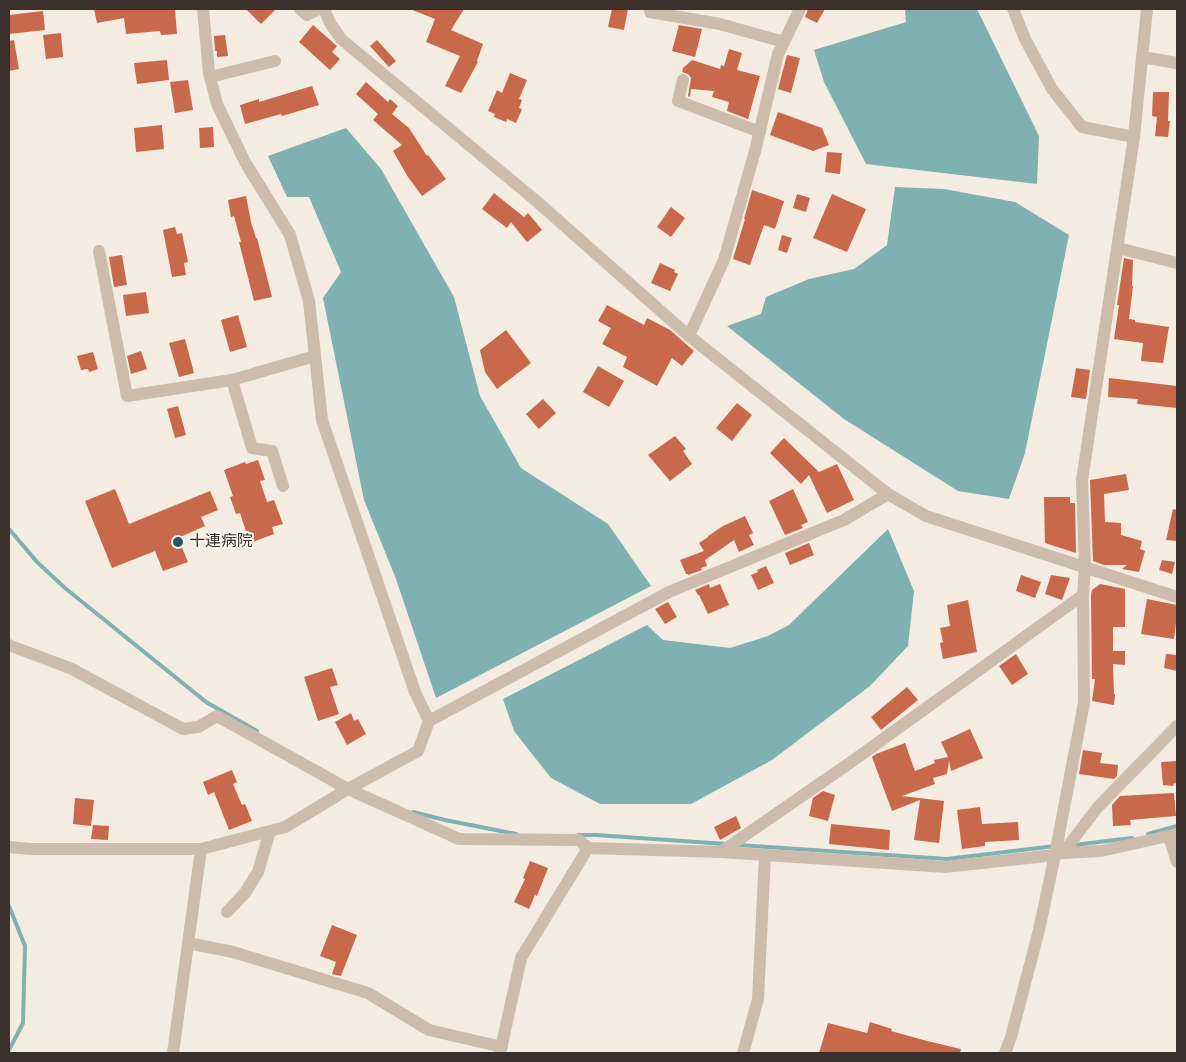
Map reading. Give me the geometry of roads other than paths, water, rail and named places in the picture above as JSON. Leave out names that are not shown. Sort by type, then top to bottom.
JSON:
[{"type":"street","points":[[203,9],[210,77],[217,104],[245,162],[290,235],[310,301],[322,420],[415,692],[430,721]]},
{"type":"street","points":[[300,9],[307,15],[319,9]]},
{"type":"street","points":[[324,9],[330,23],[341,39],[534,199],[689,336],[888,494],[926,516],[1177,597]]},
{"type":"street","points":[[689,336],[724,260],[760,132],[778,54],[800,9]]},
{"type":"street","points":[[1013,9],[1052,90],[1082,127],[1134,137]]},
{"type":"street","points":[[1005,1053],[1011,1037],[1059,854],[1084,703],[1083,594],[1085,567],[1082,480],[1134,137],[1146,9]]},
{"type":"street","points":[[650,12],[720,24],[784,42]]},
{"type":"street","points":[[1142,57],[1177,63]]},
{"type":"street","points":[[210,77],[275,61]]},
{"type":"street","points":[[683,80],[678,101],[760,132]]},
{"type":"street","points":[[1118,248],[1177,263]]},
{"type":"street","points":[[99,251],[127,396],[232,380],[315,356]]},
{"type":"street","points":[[232,380],[252,448],[272,451],[284,486]]},
{"type":"street","points":[[9,847],[30,849],[200,849],[285,827],[348,789],[418,751],[430,721],[669,592],[844,520],[888,494]]},
{"type":"street","points":[[721,852],[854,760],[1083,594]]},
{"type":"street","points":[[9,645],[72,669],[184,729],[198,727],[217,716],[348,789],[459,839],[579,840],[588,848],[721,852],[945,867],[1101,851],[1173,836],[1177,862]]},
{"type":"street","points":[[1059,854],[1097,808],[1177,726]]},
{"type":"street","points":[[227,912],[244,893],[258,872],[270,831]]},
{"type":"street","points":[[188,943],[233,952],[368,994],[429,1030],[501,1050],[521,958],[588,848]]},
{"type":"street","points":[[173,1053],[200,849]]},
{"type":"street","points":[[743,1053],[758,999],[765,855]]},
{"type":"water","points":[[905,9],[977,9],[1039,136],[1037,184],[866,164],[824,82],[814,50],[906,22]]},
{"type":"water","points":[[346,128],[381,169],[454,297],[480,396],[521,468],[608,524],[651,586],[436,698],[396,579],[364,500],[323,298],[341,272],[309,197],[287,197],[268,156]]},
{"type":"water","points":[[895,187],[944,189],[1015,202],[1069,235],[1025,453],[1009,499],[958,491],[844,419],[727,326],[761,314],[766,297],[809,279],[854,269],[887,245]]},
{"type":"water","points":[[888,529],[914,591],[908,646],[870,686],[772,760],[691,804],[600,804],[551,778],[514,731],[503,699],[647,625],[663,640],[730,648],[768,636],[789,625]]},
{"type":"waterway","points":[[9,529],[37,562],[65,588],[206,702],[257,731]]},
{"type":"waterway","points":[[413,812],[516,834]]},
{"type":"waterway","points":[[1148,834],[1177,826]]},
{"type":"waterway","points":[[578,835],[726,844]]},
{"type":"waterway","points":[[1074,845],[1132,838]]},
{"type":"waterway","points":[[738,845],[947,859],[1055,846]]},
{"type":"waterway","points":[[9,906],[25,946],[23,1023],[9,1050]]},
{"type":"place","name":"十連病院","points":[[178,542]]}]
